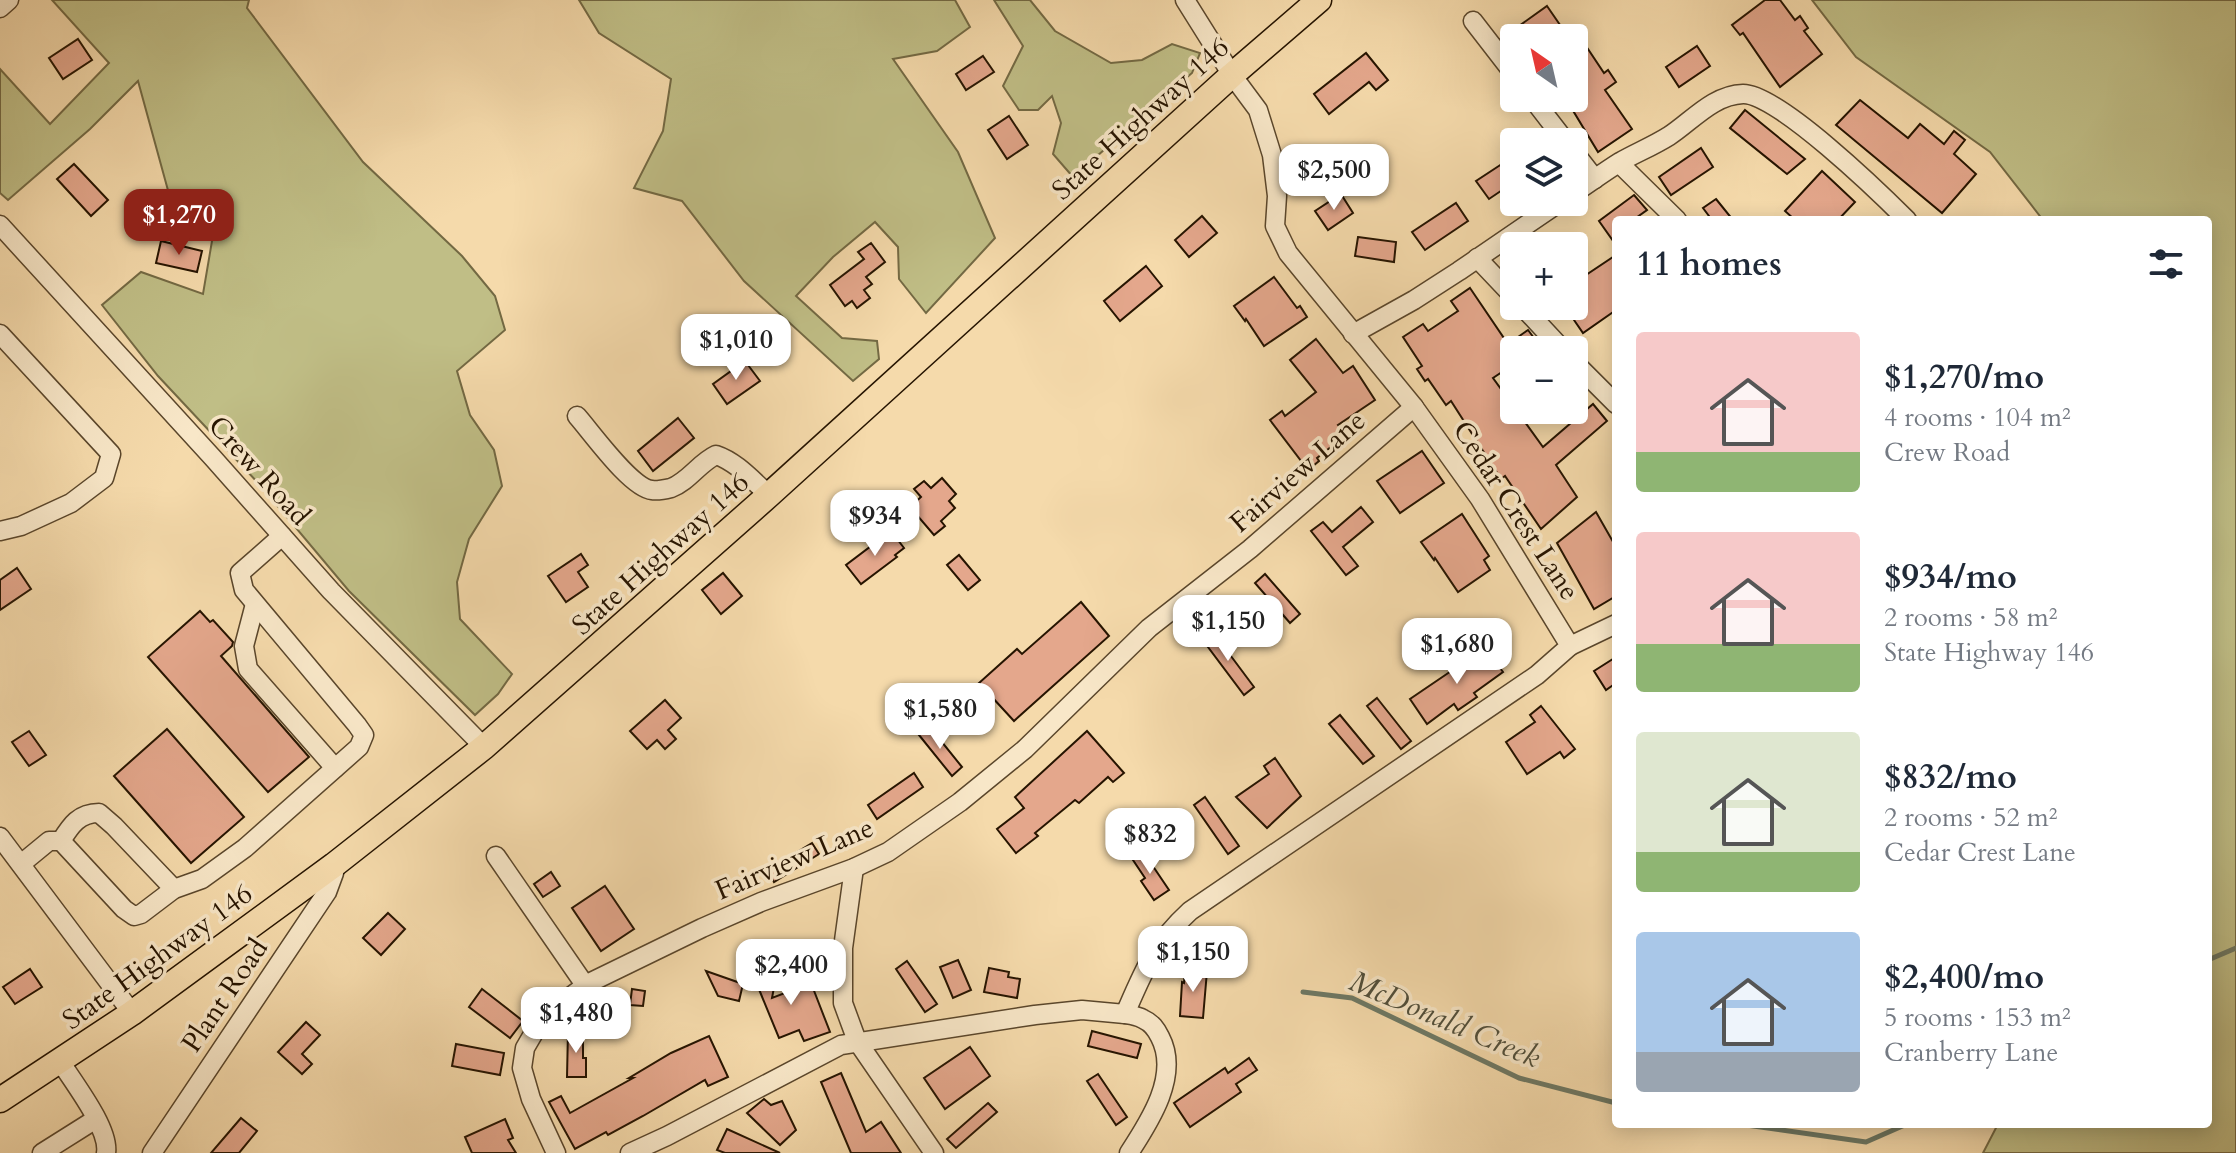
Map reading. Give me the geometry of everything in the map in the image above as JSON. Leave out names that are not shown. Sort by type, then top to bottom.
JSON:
[{"type":"main road","name":"State Highway 146","points":[[0,1100],[132,1013],[334,865],[484,747],[1319,0]]},
{"type":"street","points":[[0,8],[9,0]]},
{"type":"street","name":"Cedar Crest Lane","points":[[1125,1014],[1148,962],[1169,931],[1190,911],[1537,675],[1570,646],[1480,499],[1414,407],[1288,253],[1275,226],[1277,196],[1272,155],[1258,110],[1185,0]]},
{"type":"street","points":[[1473,21],[1500,56]]},
{"type":"street","points":[[1588,184],[1668,136],[1704,109],[1727,97],[1752,95],[1804,127],[1903,216]]},
{"type":"street","points":[[1543,112],[1555,128]]},
{"type":"street","points":[[1619,163],[1673,216]]},
{"type":"street","points":[[1588,170],[1595,179]]},
{"type":"street","points":[[1353,334],[1414,300],[1539,216]]},
{"type":"street","name":"Crew Road","points":[[0,225],[331,591],[484,747]]},
{"type":"street","points":[[1477,258],[1500,282]]},
{"type":"street","points":[[1535,320],[1550,336]]},
{"type":"street","points":[[0,334],[111,454],[104,478],[71,503],[21,526],[0,531]]},
{"type":"street","points":[[1588,376],[1612,400]]},
{"type":"street","name":"Fairview Lane","points":[[556,1153],[531,1099],[522,1068],[525,1048],[543,1017],[585,985],[725,917],[888,852],[960,802],[1025,749],[1149,628],[1250,549],[1414,407]]},
{"type":"street","points":[[577,416],[632,480],[651,491],[671,488],[716,455],[740,470],[769,495]]},
{"type":"street","points":[[21,864],[49,841],[61,841],[124,909],[134,916],[141,914],[174,889],[202,879],[245,848],[359,747],[364,735],[357,725],[244,590],[240,573],[282,536]]},
{"type":"street","points":[[255,604],[244,646],[248,669],[335,768]]},
{"type":"street","points":[[1570,646],[1612,626]]},
{"type":"street","points":[[61,841],[69,828],[86,813],[99,813],[174,889]]},
{"type":"street","points":[[0,837],[132,1013]]},
{"type":"street","points":[[496,856],[585,985]]},
{"type":"street","name":"Plant Road","points":[[152,1153],[327,892],[334,865]]},
{"type":"street","points":[[854,868],[843,948],[843,1003],[857,1041],[934,1153]]},
{"type":"street","points":[[630,1153],[669,1144],[841,1045],[1082,1010],[1142,1018],[1156,1027],[1167,1049],[1164,1085],[1151,1116],[1129,1153]]},
{"type":"street","points":[[60,1061],[96,1119],[106,1140],[106,1153]]},
{"type":"street","points":[[42,1153],[96,1119]]},
{"type":"shaded area","points":[[52,0],[249,0],[247,8],[363,162],[462,256],[495,296],[505,330],[457,371],[470,415],[494,450],[502,486],[469,539],[457,582],[460,619],[512,674],[498,694],[475,715],[349,591],[260,485],[158,376],[102,305],[141,272],[203,294],[212,241],[169,194],[138,81],[90,129],[8,200],[0,193],[0,69],[50,124],[109,63]]},
{"type":"shaded area","points":[[579,0],[955,0],[970,27],[937,51],[893,59],[958,152],[995,238],[926,313],[899,279],[898,247],[875,222],[833,257],[796,296],[842,338],[877,341],[879,359],[853,381],[744,281],[682,201],[634,188],[663,131],[671,79],[599,33]]},
{"type":"shaded area","points":[[994,0],[1030,0],[1055,31],[1111,63],[1142,60],[1172,44],[1200,53],[1192,73],[1073,177],[1053,154],[1061,123],[1052,96],[1038,110],[1019,110],[1003,86],[1023,46]]},
{"type":"shaded area","points":[[1812,0],[2236,0],[2236,1153],[1983,1153],[1996,1128],[2212,1128],[2212,216],[2040,216],[1990,152],[1856,57]]},
{"type":"building","points":[[1765,0],[1780,0],[1795,20],[1800,16],[1808,28],[1804,31],[1822,54],[1780,87],[1743,33],[1740,35],[1732,25]]},
{"type":"building","points":[[1547,6],[1559,24],[1522,24]]},
{"type":"building","points":[[78,39],[92,60],[63,79],[49,58]]},
{"type":"building","points":[[1697,46],[1710,66],[1679,87],[1666,67]]},
{"type":"building","points":[[1588,49],[1604,73],[1608,70],[1616,82],[1605,90],[1632,129],[1598,152],[1588,135],[1588,128],[1584,128],[1574,112],[1588,112]]},
{"type":"building","points":[[1366,53],[1388,80],[1376,90],[1369,82],[1329,114],[1314,94]]},
{"type":"building","points":[[983,56],[994,72],[966,90],[956,74]]},
{"type":"building","points":[[1860,100],[1908,138],[1920,124],[1944,144],[1954,131],[1965,140],[1954,154],[1976,174],[1942,213],[1836,125]]},
{"type":"building","points":[[1745,110],[1805,159],[1787,174],[1730,128]]},
{"type":"building","points":[[1009,116],[1028,145],[1007,159],[988,130]]},
{"type":"building","points":[[1701,148],[1713,167],[1671,195],[1659,177]]},
{"type":"building","points":[[74,164],[108,200],[91,216],[57,179]]},
{"type":"building","points":[[1500,165],[1500,192],[1489,199],[1476,181]]},
{"type":"building","points":[[1822,171],[1855,202],[1842,216],[1791,216],[1785,211]]},
{"type":"building","points":[[1341,194],[1353,213],[1328,230],[1315,211]]},
{"type":"building","points":[[1634,195],[1647,210],[1639,216],[1612,216],[1612,239],[1599,221]]},
{"type":"building","points":[[1716,199],[1730,216],[1709,216],[1703,208]]},
{"type":"building","points":[[1456,203],[1468,221],[1425,250],[1412,232]]},
{"type":"building","points":[[1202,216],[1217,233],[1189,257],[1175,240]]},
{"type":"building","points":[[1358,237],[1396,242],[1394,262],[1355,256]]},
{"type":"building","points":[[161,241],[202,251],[197,272],[156,263]]},
{"type":"building","points":[[871,243],[885,262],[866,277],[872,284],[864,290],[870,298],[857,308],[852,301],[845,306],[830,285],[864,259],[858,252]]},
{"type":"building","points":[[1612,258],[1612,313],[1583,333],[1574,320],[1588,320],[1588,274]]},
{"type":"building","points":[[1146,266],[1162,286],[1120,321],[1104,301]]},
{"type":"building","points":[[1274,277],[1307,317],[1264,346],[1234,306]]},
{"type":"building","points":[[1470,288],[1503,336],[1500,336],[1500,373],[1493,378],[1500,388],[1500,424],[1526,424],[1543,447],[1570,424],[1588,424],[1588,408],[1593,404],[1607,421],[1556,465],[1577,497],[1541,529],[1505,476],[1501,479],[1451,401],[1446,405],[1428,379],[1425,381],[1417,369],[1422,366],[1403,337],[1423,324],[1428,331],[1458,311],[1451,301]]},
{"type":"building","points":[[1316,339],[1343,373],[1353,366],[1375,400],[1338,425],[1346,435],[1317,458],[1319,461],[1308,470],[1270,420],[1282,411],[1285,416],[1316,392],[1290,360]]},
{"type":"building","points":[[745,361],[760,381],[727,404],[713,384]]},
{"type":"building","points":[[678,418],[694,438],[653,471],[638,451]]},
{"type":"building","points":[[1422,451],[1444,483],[1400,513],[1377,481]]},
{"type":"building","points":[[942,478],[956,494],[949,501],[955,508],[941,521],[945,526],[934,535],[910,507],[921,497],[914,489],[924,481],[931,488]]},
{"type":"building","points":[[1361,507],[1373,522],[1343,547],[1358,566],[1346,575],[1311,531],[1323,522],[1332,532]]},
{"type":"building","points":[[1596,512],[1612,540],[1612,598],[1594,609],[1557,543]]},
{"type":"building","points":[[1462,514],[1489,556],[1484,560],[1490,570],[1458,592],[1421,542]]},
{"type":"building","points":[[891,531],[904,548],[895,555],[897,557],[861,584],[846,565]]},
{"type":"building","points":[[581,554],[588,565],[578,572],[588,587],[566,602],[548,576]]},
{"type":"building","points":[[959,555],[980,580],[968,590],[947,565]]},
{"type":"building","points":[[17,568],[31,589],[0,610],[0,580]]},
{"type":"building","points":[[723,573],[742,596],[721,614],[702,590]]},
{"type":"building","points":[[1265,574],[1300,614],[1290,623],[1255,583]]},
{"type":"building","points":[[1081,602],[1109,636],[1014,721],[979,683],[1017,649],[1022,654]]},
{"type":"building","points":[[200,611],[233,642],[221,656],[309,757],[268,792],[148,657]]},
{"type":"building","points":[[1213,632],[1254,687],[1244,695],[1202,639]]},
{"type":"building","points":[[1485,648],[1503,672],[1474,693],[1477,697],[1458,710],[1454,704],[1427,724],[1410,699]]},
{"type":"building","points":[[1612,660],[1612,686],[1606,690],[1594,671]]},
{"type":"building","points":[[1377,698],[1411,741],[1401,749],[1367,706]]},
{"type":"building","points":[[665,700],[681,718],[668,730],[676,739],[665,749],[657,740],[647,749],[630,731]]},
{"type":"building","points":[[1541,706],[1575,749],[1564,758],[1560,752],[1527,774],[1506,742],[1535,722],[1530,715]]},
{"type":"building","points":[[1340,715],[1374,756],[1363,764],[1329,724]]},
{"type":"building","points":[[929,726],[962,767],[952,776],[919,735]]},
{"type":"building","points":[[167,729],[244,817],[191,863],[114,776]]},
{"type":"building","points":[[29,731],[46,755],[29,766],[12,742]]},
{"type":"building","points":[[1087,731],[1124,773],[1113,782],[1108,777],[1079,803],[1075,800],[1016,853],[997,829],[1024,808],[1015,797]]},
{"type":"building","points":[[1275,758],[1301,796],[1267,828],[1236,797],[1269,774],[1264,766]]},
{"type":"building","points":[[914,773],[923,787],[877,819],[868,805]]},
{"type":"building","points":[[1205,797],[1239,846],[1228,854],[1194,805]]},
{"type":"building","points":[[812,843],[819,854],[774,882],[767,870]]},
{"type":"building","points":[[1142,850],[1169,890],[1154,900],[1141,881],[1145,878],[1131,857]]},
{"type":"building","points":[[551,872],[560,886],[543,897],[534,884]]},
{"type":"building","points":[[605,886],[634,929],[601,951],[572,908]]},
{"type":"building","points":[[388,913],[405,929],[381,955],[363,938]]},
{"type":"building","points":[[958,960],[971,990],[953,998],[940,967]]},
{"type":"building","points":[[907,961],[937,1004],[925,1012],[896,969]]},
{"type":"building","points":[[749,965],[777,972],[772,998],[811,983],[830,1032],[804,1041],[799,1030],[779,1038]]},
{"type":"building","points":[[989,968],[1009,972],[1008,977],[1020,979],[1017,998],[984,992]]},
{"type":"building","points":[[30,969],[42,987],[15,1004],[3,987]]},
{"type":"building","points":[[1185,970],[1207,971],[1203,1018],[1180,1016]]},
{"type":"building","points":[[706,971],[743,984],[739,1001],[718,996]]},
{"type":"building","points":[[482,989],[523,1021],[510,1038],[469,1007]]},
{"type":"building","points":[[632,989],[645,991],[643,1006],[630,1005]]},
{"type":"building","points":[[306,1022],[320,1035],[302,1054],[312,1064],[302,1074],[278,1052]]},
{"type":"building","points":[[568,1031],[583,1031],[586,1077],[567,1077]]},
{"type":"building","points":[[1092,1031],[1141,1044],[1137,1058],[1088,1046]]},
{"type":"building","points":[[709,1036],[728,1077],[708,1086],[705,1080],[608,1135],[606,1132],[575,1149],[549,1102],[561,1096],[570,1113],[671,1053]]},
{"type":"building","points":[[456,1044],[504,1053],[500,1075],[452,1066]]},
{"type":"building","points":[[970,1047],[990,1076],[945,1109],[924,1078]]},
{"type":"building","points":[[1249,1058],[1257,1070],[1236,1084],[1241,1092],[1190,1127],[1174,1103],[1225,1068],[1228,1073]]},
{"type":"building","points":[[841,1073],[866,1132],[881,1122],[901,1153],[851,1153],[821,1082]]},
{"type":"building","points":[[1098,1074],[1127,1117],[1116,1125],[1087,1081]]},
{"type":"building","points":[[764,1099],[771,1105],[782,1101],[796,1130],[780,1145],[747,1113]]},
{"type":"building","points":[[988,1103],[997,1112],[956,1148],[947,1139]]},
{"type":"building","points":[[241,1118],[257,1131],[239,1153],[211,1153]]},
{"type":"building","points":[[505,1119],[513,1138],[508,1140],[516,1153],[472,1153],[465,1137]]},
{"type":"building","points":[[727,1129],[780,1153],[725,1153],[717,1150]]},
{"type":"waterway","name":"McDonald Creek","points":[[2212,958],[2236,948]]},
{"type":"waterway","name":"McDonald Creek","points":[[1303,992],[1352,998],[1519,1078],[1612,1102]]},
{"type":"waterway","name":"McDonald Creek","points":[[1767,1128],[1866,1142],[1898,1128]]}]
